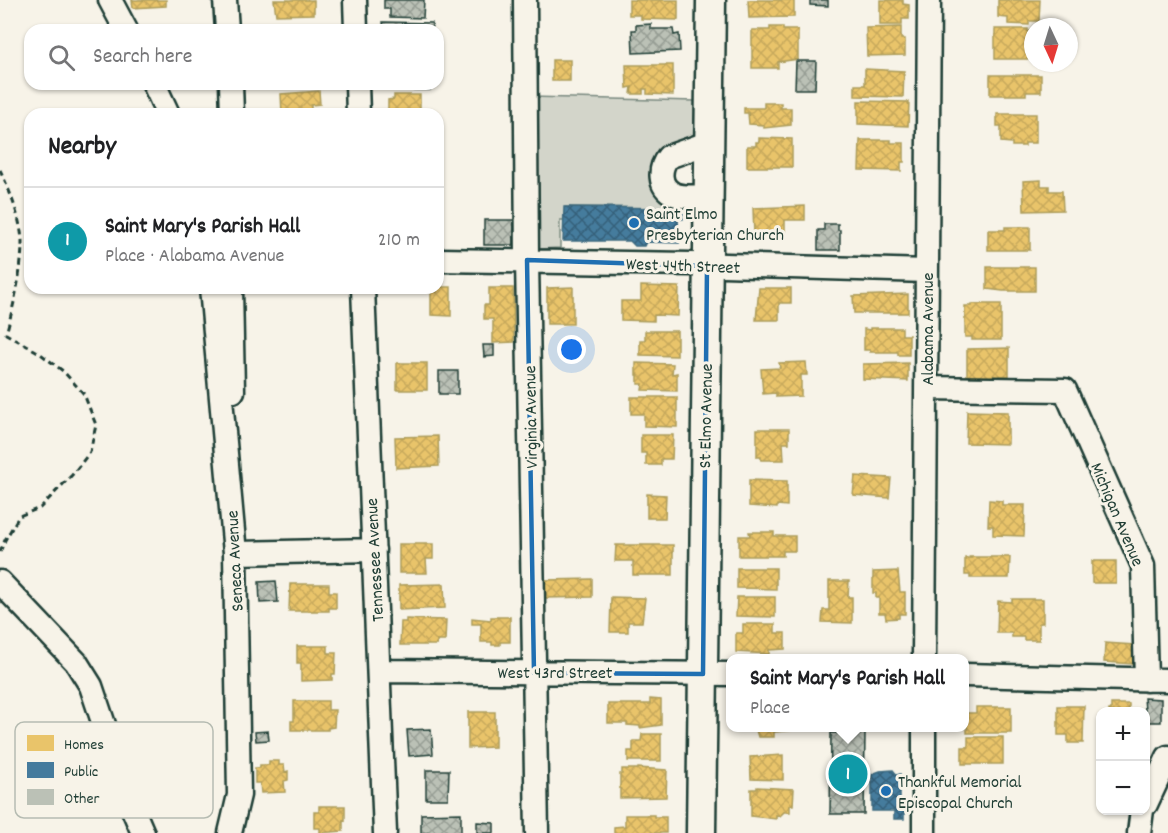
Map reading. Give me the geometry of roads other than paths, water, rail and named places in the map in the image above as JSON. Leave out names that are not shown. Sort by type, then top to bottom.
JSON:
[{"type":"main road","name":"St Elmo Avenue","points":[[701,833],[711,0]]},
{"type":"street","points":[[110,0],[123,24]]},
{"type":"street","points":[[225,0],[227,24]]},
{"type":"street","points":[[355,0],[356,24]]},
{"type":"street","name":"Virginia Avenue","points":[[525,0],[537,833]]},
{"type":"street","name":"Alabama Avenue","points":[[924,654],[929,0]]},
{"type":"street","points":[[157,90],[165,108]]},
{"type":"street","points":[[231,90],[232,108]]},
{"type":"street","points":[[357,90],[358,108]]},
{"type":"street","points":[[708,143],[668,156],[661,170],[661,178],[675,195],[708,196]]},
{"type":"street","name":"West 44th Street","points":[[444,260],[527,260],[927,271]]},
{"type":"street","name":"Seneca Avenue","points":[[212,294],[235,553],[239,795],[230,833]]},
{"type":"street","points":[[225,438],[232,411],[234,358],[231,294]]},
{"type":"street","name":"Tennessee Avenue","points":[[363,294],[385,833]]},
{"type":"street","name":"Michigan Avenue","points":[[926,388],[1065,390],[1143,566],[1157,680]]},
{"type":"street","points":[[235,553],[374,550]]},
{"type":"street","points":[[2,583],[76,662],[91,686],[103,722]]},
{"type":"street","name":"West 43rd Street","points":[[379,670],[726,674]]},
{"type":"street","points":[[969,675],[1157,680]]},
{"type":"street","points":[[924,732],[924,833]]},
{"type":"street","points":[[1150,795],[1168,757]]},
{"type":"street","points":[[1139,833],[1141,815]]},
{"type":"street","points":[[137,818],[143,833]]},
{"type":"place","name":"Saint Elmo Presbyterian Church","points":[[634,223]]},
{"type":"place","name":"Saint Mary's Parish Hall","points":[[848,774]]},
{"type":"place","name":"Thankful Memorial Episcopal Church","points":[[886,791]]}]
